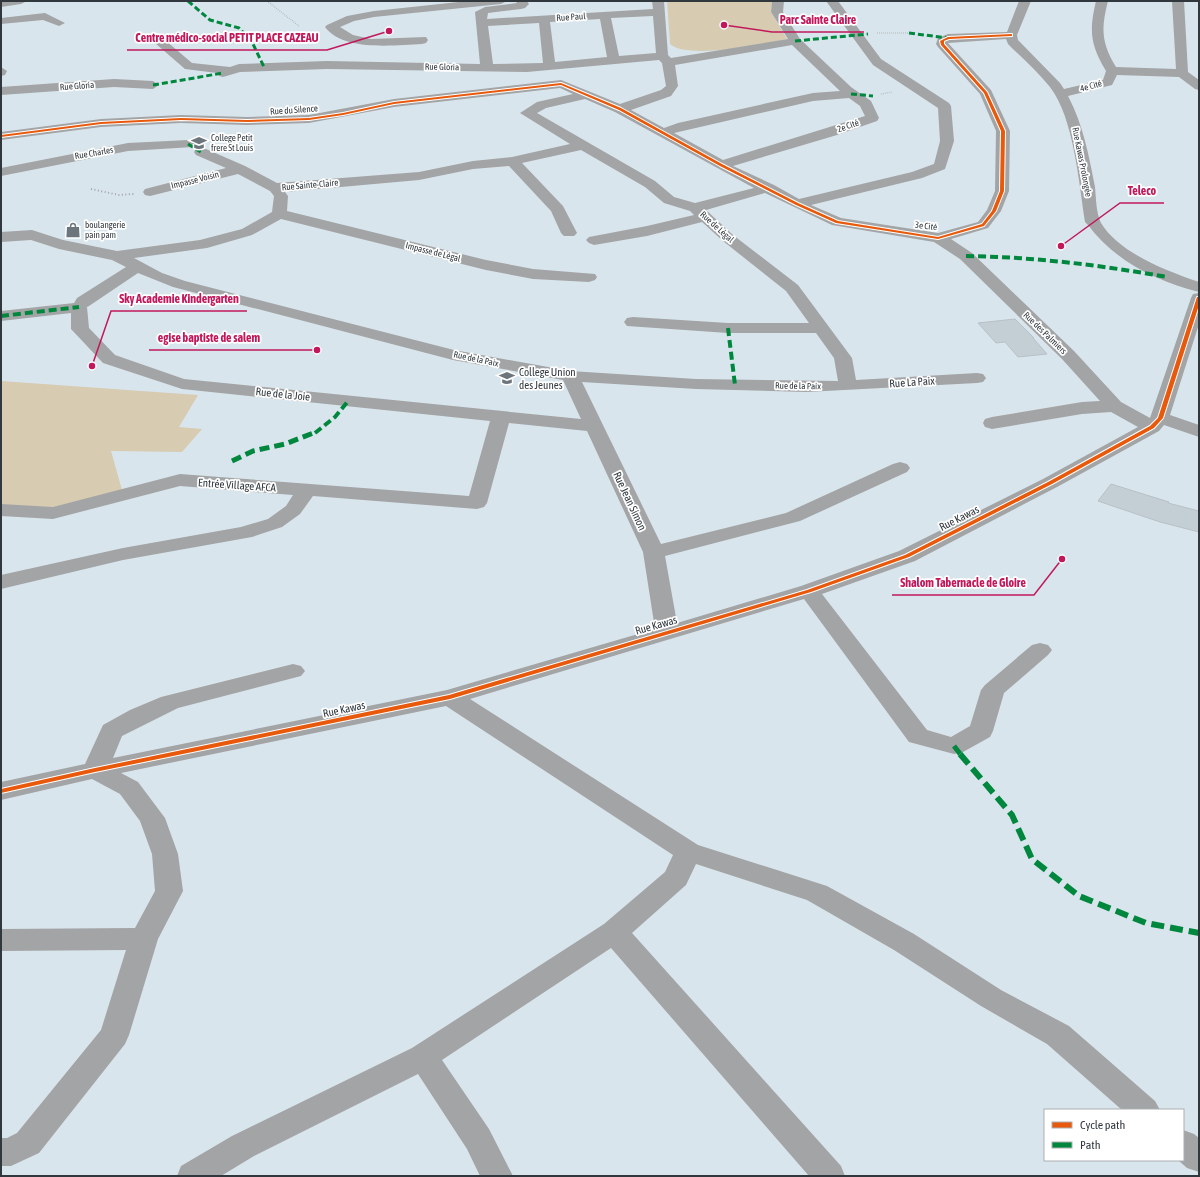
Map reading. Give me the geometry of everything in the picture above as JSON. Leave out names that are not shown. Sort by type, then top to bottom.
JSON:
[{"type":"street","points":[[422,40],[371,43],[349,38],[332,27],[351,18],[374,14],[501,1]]},
{"type":"street","points":[[487,68],[482,11],[521,6],[523,4],[521,1]]},
{"type":"street","name":"2e Cité","points":[[721,165],[832,132],[872,118],[866,104],[851,94],[794,41],[777,12],[778,1]]},
{"type":"street","points":[[797,204],[917,175],[940,166],[947,141],[944,106],[877,62],[832,1]]},
{"type":"street","points":[[1011,35],[1025,1]]},
{"type":"street","name":"4e Cité","points":[[1061,94],[1108,82],[1112,71],[1100,52],[1096,26],[1102,1]]},
{"type":"street","points":[[1178,1],[1182,73]]},
{"type":"street","points":[[1,4],[25,2]]},
{"type":"street","points":[[1,8],[25,2]]},
{"type":"street","points":[[618,108],[666,93],[672,86],[665,59],[659,6]]},
{"type":"street","name":"Rue Paul","points":[[482,23],[605,14],[659,6]]},
{"type":"street","points":[[605,14],[613,59]]},
{"type":"street","points":[[1,21],[45,16],[59,24]]},
{"type":"street","points":[[544,19],[548,66]]},
{"type":"street","name":"Rue Kawas Prolongée","points":[[1011,35],[1012,41],[1056,86],[1061,94],[1075,125],[1093,222],[1100,232],[1116,247],[1140,264],[1167,277],[1199,287]]},
{"type":"street","name":"3e Cité","points":[[618,108],[665,132],[721,165],[769,188],[797,204],[837,222],[938,238],[983,225],[994,211],[1002,191],[1003,131],[986,93],[942,44],[942,40],[948,38],[1011,35]]},
{"type":"street","name":"Rue Gloria","points":[[161,44],[190,66],[226,71],[327,65],[527,68],[613,59],[665,59],[794,41]]},
{"type":"street","points":[[1112,71],[1182,73],[1199,86]]},
{"type":"street","name":"Rue Gloria","points":[[1,92],[114,83],[153,85]]},
{"type":"street","name":"Rue du Silence","points":[[1,136],[101,124],[181,119],[247,122],[309,119],[343,114],[394,103],[561,84],[584,95],[618,108]]},
{"type":"street","points":[[665,132],[685,126],[812,97],[851,94]]},
{"type":"street","name":"Rue de Légal","points":[[584,95],[542,105],[527,113],[650,184],[669,200],[700,212],[728,238],[792,288],[843,358],[848,386]]},
{"type":"street","name":"Rue Charles","points":[[1,172],[65,158],[128,147],[188,144]]},
{"type":"street","name":"Rue Sainte-Claire","points":[[275,188],[419,176],[473,165],[512,161],[583,145]]},
{"type":"street","points":[[201,152],[240,169],[275,188]]},
{"type":"street","points":[[512,161],[558,209],[569,233]]},
{"type":"street","name":"Impasse Voisin","points":[[150,192],[240,169]]},
{"type":"street","name":"Rue Sainte-Claire","points":[[275,188],[281,196],[279,214]]},
{"type":"street","points":[[594,240],[647,231],[769,188]]},
{"type":"street","points":[[2,234],[32,235],[59,244],[117,256],[201,245],[247,232],[279,214]]},
{"type":"street","name":"Impasse de Légal","points":[[279,214],[486,265],[533,274],[589,277]]},
{"type":"street","name":"Rue des Palmiers","points":[[938,238],[971,262],[1068,355],[1114,406],[1156,422],[1199,431]]},
{"type":"street","name":"Rue de la Paix","points":[[117,256],[137,267],[179,284],[453,355],[570,376],[696,384],[848,386]]},
{"type":"street","points":[[1,316],[79,307],[83,302],[137,267]]},
{"type":"street","points":[[1156,422],[1199,298]]},
{"type":"street","name":"Rue de la Joie","points":[[79,307],[80,329],[109,359],[182,384],[594,426]]},
{"type":"street","points":[[633,322],[728,328],[822,328]]},
{"type":"street","name":"Rue Jean Simon","points":[[570,376],[654,552],[667,632]]},
{"type":"street","name":"Rue La Paix","points":[[848,386],[977,378]]},
{"type":"street","points":[[992,423],[1075,409],[1114,406]]},
{"type":"street","name":"Entrée Village AFCA","points":[[1,510],[53,513],[180,480],[477,503],[501,416]]},
{"type":"street","name":"Rue Kawas","points":[[1,791],[95,770],[450,697],[809,591],[907,556],[1050,483],[1156,422]]},
{"type":"street","points":[[654,552],[793,517],[900,468]]},
{"type":"street","points":[[1,582],[122,554],[245,533],[275,523],[293,510],[307,490]]},
{"type":"street","points":[[809,591],[918,736],[954,746],[981,731],[993,690],[1040,650]]},
{"type":"street","points":[[1,1152],[11,1152],[28,1143],[114,1035],[144,939],[169,891],[165,854],[152,818],[129,788],[95,770],[112,731],[139,716],[170,702],[293,671]]},
{"type":"street","points":[[450,697],[688,852],[817,893],[904,942],[991,998],[1058,1035],[1143,1109]]},
{"type":"street","points":[[193,1176],[243,1146],[423,1057],[614,932],[676,878],[688,852]]},
{"type":"street","points":[[614,932],[829,1176]]},
{"type":"street","points":[[1,940],[144,939]]},
{"type":"street","points":[[423,1057],[478,1138],[497,1176]]},
{"type":"street","points":[[1184,1145],[1199,1158]]},
{"type":"path","points":[[267,1],[299,26]]},
{"type":"path","points":[[874,33],[909,33]]},
{"type":"path","points":[[91,189],[118,195],[150,192]]},
{"type":"shaded area","points":[[667,1],[772,1],[771,12],[787,39],[745,47],[709,51],[679,49],[670,44]]},
{"type":"shaded area","points":[[1,381],[198,395],[179,427],[202,429],[182,452],[111,451],[122,490],[51,508],[1,505]]},
{"type":"building","points":[[1015,319],[1034,338],[1047,354],[1018,357],[1005,342],[996,343],[978,323]]},
{"type":"building","points":[[1111,484],[1169,502],[1168,503],[1199,511],[1199,532],[1160,522],[1098,501]]},
{"type":"marked path","points":[[188,1],[210,20],[239,28],[252,42],[264,67]]},
{"type":"marked path","points":[[909,33],[948,38]]},
{"type":"marked path","points":[[795,41],[868,34]]},
{"type":"marked path","points":[[153,85],[223,73]]},
{"type":"marked path","points":[[851,94],[873,96]]},
{"type":"marked path","points":[[188,144],[201,152]]},
{"type":"marked path","points":[[966,256],[1041,259],[1167,277]]},
{"type":"marked path","points":[[1,316],[79,307]]},
{"type":"marked path","points":[[728,328],[735,385]]},
{"type":"marked path","points":[[232,461],[253,451],[285,444],[313,434],[335,417],[349,400]]},
{"type":"marked path","points":[[954,746],[1012,815],[1032,859],[1079,896],[1146,923],[1199,933]]},
{"type":"cycle path","points":[[1,136],[101,123],[181,119],[247,121],[309,119],[343,114],[394,103],[561,84],[620,109],[721,165],[797,204],[837,222],[938,238],[983,225],[994,211],[1002,191],[1003,131],[986,93],[942,44],[942,41],[948,38],[1011,35]]},
{"type":"cycle path","points":[[1,791],[95,770],[450,697],[809,591],[907,556],[1050,483],[1152,427],[1160,418],[1199,298]]},
{"type":"place","name":"Parc Sainte Claire","points":[[724,25]]},
{"type":"place","name":"Centre médico-social PETIT PLACE CAZEAU","points":[[389,31]]},
{"type":"place","name":"College Petit frere St Louis","points":[[199,143]]},
{"type":"place","name":"boulangerie pain pam","points":[[73,230]]},
{"type":"place","name":"Teleco","points":[[1061,246]]},
{"type":"place","name":"egise baptiste de salem","points":[[317,350]]},
{"type":"place","name":"Sky Academie Kindergarten","points":[[92,366]]},
{"type":"place","name":"College Union des Jeunes","points":[[507,378]]},
{"type":"place","name":"Shalom Tabernacle de Gloire","points":[[1062,559]]}]
